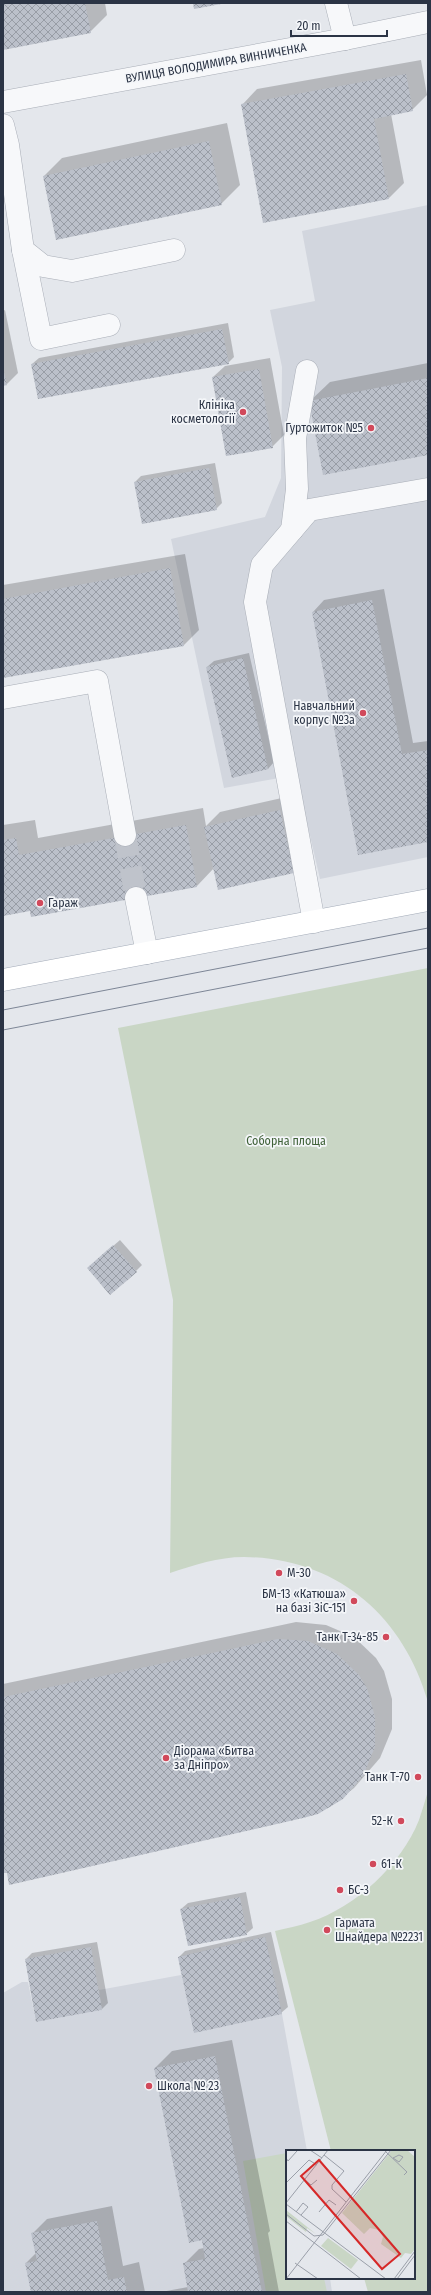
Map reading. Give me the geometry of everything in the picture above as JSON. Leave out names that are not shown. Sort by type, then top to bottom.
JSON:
[{"type":"main road","points":[[3,980],[428,900]]},
{"type":"street","points":[[336,3],[345,39]]},
{"type":"street","name":"ВУЛИЦЯ ВОЛОДИМИРА ВИННИЧЕНКА","points":[[3,102],[345,39],[428,22]]},
{"type":"street","points":[[3,126],[8,145],[23,250],[40,339],[109,325]]},
{"type":"street","points":[[23,250],[43,266],[72,271],[174,250]]},
{"type":"street","points":[[292,530],[297,489],[295,438],[307,371]]},
{"type":"street","points":[[314,922],[255,602],[262,565],[309,510],[428,489]]},
{"type":"street","points":[[3,698],[97,681],[125,835]]},
{"type":"street","points":[[136,898],[147,953]]},
{"type":"shaded area","points":[[428,205],[428,857],[320,879],[296,775],[224,788],[171,539],[265,517],[281,478],[282,367],[270,310],[315,301],[302,231]]},
{"type":"shaded area","name":"Школа № 23","points":[[265,1937],[282,2014],[307,2150],[286,2150],[286,2279],[330,2279],[332,2292],[3,2292],[3,1993],[22,1982],[28,1982],[36,2022],[102,2010],[99,1990],[181,1975],[178,1957]]},
{"type":"green space","name":"Соборна площа","points":[[428,968],[428,1702],[417,1671],[402,1643],[383,1618],[361,1597],[336,1580],[308,1568],[277,1560],[244,1557],[215,1560],[170,1573],[173,1300],[118,1028]]},
{"type":"green space","points":[[428,1791],[428,2292],[368,2292],[364,2279],[415,2279],[415,2150],[331,2150],[275,1931],[306,1923],[327,1915],[360,1895],[389,1868],[401,1853],[419,1820]]},
{"type":"green space","points":[[286,2153],[286,2279],[324,2279],[327,2292],[266,2292],[243,2161]]},
{"type":"building","points":[[3,3],[85,3],[91,33],[3,50]]},
{"type":"building","points":[[193,3],[221,3],[221,4],[194,9]]},
{"type":"building","points":[[406,74],[413,111],[374,119],[389,199],[263,223],[241,104]]},
{"type":"building","points":[[209,141],[222,205],[56,240],[43,176]]},
{"type":"building","points":[[222,329],[229,364],[38,399],[31,364]]},
{"type":"building","points":[[3,368],[7,385],[3,386]]},
{"type":"building","name":"Клініка косметології","points":[[259,369],[273,448],[226,456],[212,377]]},
{"type":"building","name":"Гуртожиток №5","points":[[428,378],[428,455],[323,475],[309,401]]},
{"type":"building","points":[[209,468],[217,510],[142,524],[134,482]]},
{"type":"building","points":[[170,568],[184,646],[3,678],[3,599]]},
{"type":"building","name":"Навчальний корпус №3а","points":[[372,600],[402,754],[428,750],[428,842],[358,855],[312,612]]},
{"type":"building","points":[[243,658],[268,769],[232,778],[206,667]]},
{"type":"building","points":[[280,810],[294,873],[218,890],[204,827]]},
{"type":"building","points":[[186,825],[197,887],[31,917],[30,911],[3,916],[3,840],[16,838],[19,855]]},
{"type":"building","points":[[113,1245],[137,1272],[110,1295],[87,1268]]},
{"type":"building","points":[[278,1639],[308,1641],[337,1654],[359,1675],[367,1688],[375,1717],[375,1747],[363,1776],[343,1799],[318,1814],[303,1818],[9,1885],[7,1873],[3,1873],[3,1697]]},
{"type":"building","points":[[240,1897],[247,1935],[188,1946],[180,1909]]},
{"type":"building","points":[[265,1937],[282,2014],[194,2033],[178,1957]]},
{"type":"building","points":[[91,1947],[102,2010],[36,2022],[25,1959]]},
{"type":"building","points":[[215,2056],[262,2292],[188,2292],[183,2263],[205,2259],[202,2240],[189,2243],[154,2068]]},
{"type":"building","points":[[97,2221],[108,2280],[124,2277],[127,2292],[31,2292],[25,2263],[37,2261],[31,2233]]},
{"type":"tunnel","points":[[125,835],[136,898]]},
{"type":"tram line","points":[[3,1010],[428,928]]},
{"type":"tram line","points":[[3,1030],[428,948]]},
{"type":"place","name":"Клініка косметології","points":[[243,412]]},
{"type":"place","name":"Гуртожиток №5","points":[[371,428]]},
{"type":"place","name":"Навчальний корпус №3а","points":[[363,713]]},
{"type":"place","name":"Гараж","points":[[40,903]]},
{"type":"place","name":"М-30","points":[[279,1573]]},
{"type":"place","name":"БМ-13 «Катюша» на базі ЗіС-151","points":[[354,1601]]},
{"type":"place","name":"Танк Т-34-85","points":[[386,1637]]},
{"type":"place","name":"Діорама «Битва за Дніпро»","points":[[166,1758]]},
{"type":"place","name":"Танк Т-70","points":[[418,1777]]},
{"type":"place","name":"52-К","points":[[401,1821]]},
{"type":"place","name":"61-К","points":[[373,1864]]},
{"type":"place","name":"БС-3","points":[[340,1890]]},
{"type":"place","name":"Гармата Шнайдера №2231","points":[[327,1930]]},
{"type":"place","name":"Школа № 23","points":[[149,2086]]}]
